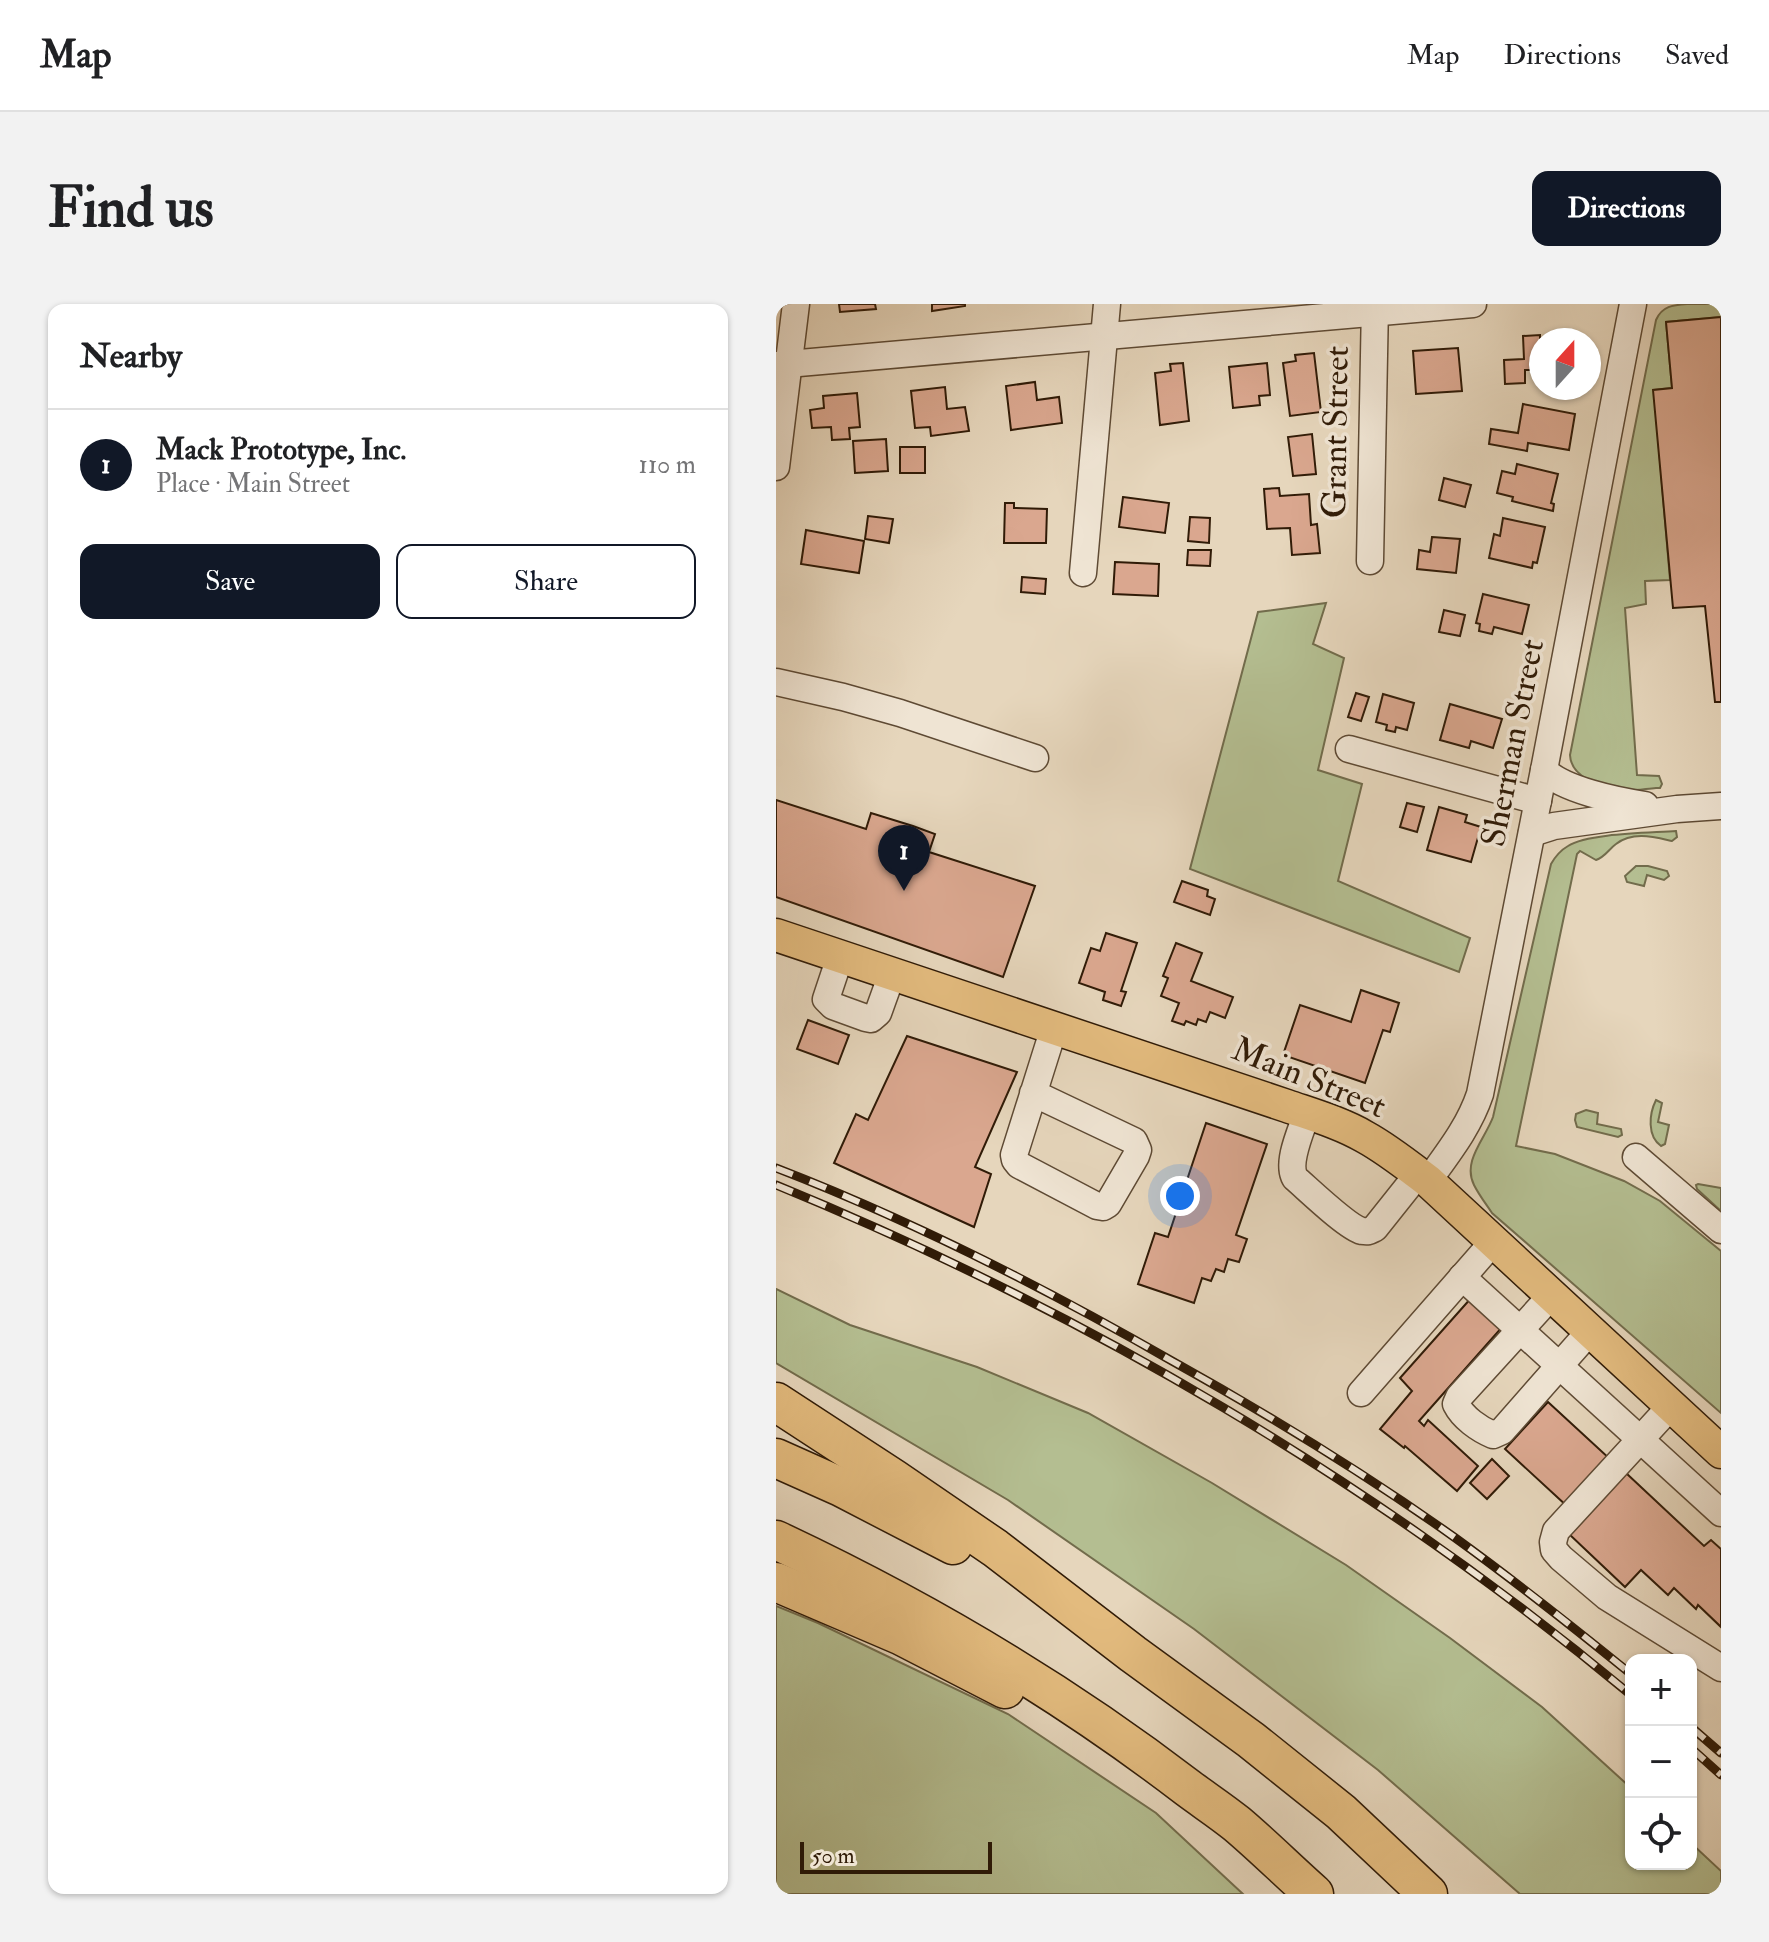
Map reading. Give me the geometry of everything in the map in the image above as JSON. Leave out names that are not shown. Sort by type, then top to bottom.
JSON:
[{"type":"highway","points":[[776,1402],[995,1548],[1251,1740],[1341,1812],[1428,1894]]},
{"type":"highway","points":[[776,1458],[917,1525],[1133,1654]]},
{"type":"highway","points":[[776,1540],[888,1595],[1025,1673],[1128,1743],[1235,1823],[1314,1894]]},
{"type":"highway","points":[[776,1582],[902,1636],[998,1685],[1215,1809]]},
{"type":"main road","name":"Main Street","points":[[776,935],[1307,1113],[1362,1135],[1423,1177],[1721,1452]]},
{"type":"street","points":[[776,467],[782,365],[796,304]]},
{"type":"street","points":[[1083,573],[1107,304]]},
{"type":"street","points":[[782,365],[1103,337],[1375,308],[1473,304]]},
{"type":"street","name":"Sherman Street","points":[[1307,1113],[1291,1171],[1295,1178],[1349,1224],[1368,1232],[1423,1177],[1462,1133],[1473,1114],[1480,1094],[1532,833],[1633,304]]},
{"type":"street","name":"Grant Street","points":[[1370,561],[1375,308]]},
{"type":"street","points":[[776,682],[900,713],[1035,758]]},
{"type":"street","points":[[1349,749],[1538,801]]},
{"type":"street","points":[[1544,770],[1556,780],[1608,798],[1677,809]]},
{"type":"street","points":[[1532,833],[1554,826],[1721,806]]},
{"type":"street","points":[[840,957],[826,999],[833,1006],[866,1018],[871,1019],[878,1013],[892,974]]},
{"type":"street","points":[[1033,1093],[1134,1141],[1138,1150],[1136,1156],[1108,1204],[1097,1206],[1019,1165],[1015,1160],[1014,1155],[1033,1093],[1054,1028]]},
{"type":"street","points":[[1636,1157],[1721,1230]]},
{"type":"street","points":[[1361,1393],[1493,1242]]},
{"type":"street","points":[[1462,1277],[1721,1513]]},
{"type":"street","points":[[1551,1296],[1459,1397],[1456,1404],[1460,1412],[1484,1431],[1493,1435],[1502,1431],[1590,1331]]},
{"type":"street","points":[[1671,1406],[1556,1531],[1554,1550],[1607,1597],[1721,1668]]},
{"type":"green space","points":[[1687,304],[1721,304],[1721,317],[1666,322],[1672,388],[1654,390],[1670,580],[1645,581],[1646,604],[1625,608],[1637,775],[1659,776],[1662,784],[1660,788],[1618,790],[1581,775],[1570,755],[1656,320],[1665,309]]},
{"type":"green space","points":[[1326,603],[1313,644],[1344,658],[1318,770],[1362,784],[1338,881],[1470,938],[1459,972],[1190,869],[1258,612]]},
{"type":"green space","points":[[1676,831],[1677,837],[1672,841],[1629,837],[1596,860],[1580,851],[1577,854],[1516,1146],[1555,1154],[1624,1181],[1660,1201],[1721,1251],[1721,1413],[1492,1213],[1471,1176],[1476,1150],[1493,1117],[1551,864],[1568,846],[1590,838]]},
{"type":"green space","points":[[1636,866],[1667,871],[1669,876],[1664,880],[1647,875],[1644,886],[1627,882],[1625,876]]},
{"type":"green space","points":[[1656,1100],[1662,1103],[1658,1122],[1669,1125],[1665,1144],[1661,1146],[1653,1137],[1651,1124]]},
{"type":"green space","points":[[1586,1110],[1598,1113],[1597,1124],[1621,1129],[1622,1135],[1618,1137],[1577,1127],[1576,1114]]},
{"type":"green space","points":[[1698,1184],[1721,1188],[1721,1211],[1697,1189]]},
{"type":"green space","points":[[776,1289],[850,1325],[977,1367],[1088,1413],[1212,1483],[1346,1565],[1542,1707],[1625,1783],[1625,1870],[1697,1870],[1697,1849],[1721,1871],[1721,1894],[1520,1894],[1378,1770],[1194,1629],[1008,1500],[776,1363]]},
{"type":"green space","points":[[776,1606],[1008,1714],[1156,1813],[1243,1894],[776,1894]]},
{"type":"building","points":[[839,304],[875,304],[876,309],[840,312]]},
{"type":"building","points":[[932,304],[965,304],[965,306],[932,311]]},
{"type":"building","points":[[1721,317],[1721,702],[1715,702],[1705,606],[1673,608],[1653,390],[1672,388],[1666,322]]},
{"type":"building","points":[[1523,336],[1529,336],[1529,370],[1525,370],[1525,383],[1505,384],[1504,360],[1524,359]]},
{"type":"building","points":[[1458,348],[1462,391],[1416,394],[1413,351]]},
{"type":"building","points":[[1314,353],[1321,412],[1290,416],[1283,363],[1296,361],[1295,355]]},
{"type":"building","points":[[1183,363],[1189,421],[1160,425],[1155,373],[1171,371],[1170,364]]},
{"type":"building","points":[[1267,363],[1270,395],[1259,396],[1260,405],[1233,408],[1229,367]]},
{"type":"building","points":[[1035,382],[1037,400],[1059,397],[1062,423],[1011,430],[1006,386]]},
{"type":"building","points":[[945,387],[947,409],[965,407],[969,431],[931,436],[930,427],[915,428],[911,391]]},
{"type":"building","points":[[857,393],[860,427],[849,428],[850,439],[832,440],[831,427],[812,428],[810,410],[824,408],[823,396]]},
{"type":"building","points":[[1523,404],[1575,414],[1569,450],[1528,443],[1527,451],[1489,444],[1491,429],[1518,433]]},
{"type":"building","points":[[1312,434],[1316,474],[1293,476],[1288,437]]},
{"type":"building","points":[[886,439],[888,471],[855,473],[853,441]]},
{"type":"building","points":[[900,447],[925,447],[925,473],[900,473]]},
{"type":"building","points":[[1517,464],[1558,474],[1551,503],[1554,504],[1553,511],[1512,501],[1513,497],[1497,493],[1502,471],[1515,474]]},
{"type":"building","points":[[1444,478],[1471,485],[1465,507],[1439,500]]},
{"type":"building","points":[[1279,488],[1280,496],[1309,494],[1311,525],[1317,524],[1320,553],[1292,555],[1290,528],[1267,529],[1264,489]]},
{"type":"building","points":[[1123,497],[1169,503],[1165,533],[1119,527]]},
{"type":"building","points":[[1005,503],[1014,503],[1014,508],[1047,509],[1046,543],[1004,543]]},
{"type":"building","points":[[868,516],[893,519],[889,543],[865,539]]},
{"type":"building","points":[[1190,517],[1210,518],[1209,543],[1188,541]]},
{"type":"building","points":[[1503,518],[1545,527],[1537,563],[1533,562],[1532,568],[1489,558],[1494,534],[1500,536]]},
{"type":"building","points":[[806,530],[864,541],[859,573],[801,564]]},
{"type":"building","points":[[1432,537],[1460,539],[1456,573],[1417,569],[1419,550],[1430,552]]},
{"type":"building","points":[[1188,550],[1211,550],[1210,566],[1187,565]]},
{"type":"building","points":[[1115,562],[1159,564],[1158,596],[1113,594]]},
{"type":"building","points":[[1022,577],[1046,579],[1045,594],[1021,592]]},
{"type":"building","points":[[1483,594],[1529,605],[1522,634],[1494,627],[1492,634],[1479,631],[1480,624],[1476,623]]},
{"type":"building","points":[[1444,610],[1465,615],[1460,636],[1439,632]]},
{"type":"building","points":[[1356,693],[1369,697],[1361,721],[1348,717]]},
{"type":"building","points":[[1383,694],[1414,703],[1407,730],[1396,727],[1395,732],[1386,730],[1387,725],[1376,722]]},
{"type":"building","points":[[1450,704],[1502,719],[1493,748],[1471,741],[1469,748],[1440,740]]},
{"type":"building","points":[[776,800],[866,829],[871,813],[913,826],[935,834],[929,852],[1035,886],[1003,977],[776,897]]},
{"type":"building","points":[[1407,803],[1424,807],[1417,832],[1400,827]]},
{"type":"building","points":[[1439,807],[1467,815],[1465,822],[1481,827],[1471,862],[1427,850]]},
{"type":"building","points":[[1182,881],[1208,890],[1207,896],[1215,899],[1210,915],[1174,902]]},
{"type":"building","points":[[1106,933],[1137,943],[1121,991],[1126,992],[1121,1006],[1103,1000],[1105,992],[1079,983],[1091,948],[1100,951]]},
{"type":"building","points":[[1176,943],[1202,953],[1191,981],[1233,997],[1225,1018],[1210,1012],[1206,1022],[1198,1019],[1196,1025],[1172,1021],[1179,1003],[1161,996],[1168,978],[1163,976]]},
{"type":"building","points":[[1361,990],[1399,1003],[1390,1032],[1383,1030],[1365,1083],[1283,1055],[1300,1005],[1351,1022]]},
{"type":"building","points":[[808,1020],[849,1035],[838,1064],[797,1049]]},
{"type":"building","points":[[907,1036],[1017,1072],[975,1167],[991,1174],[974,1227],[834,1163],[856,1114],[868,1120]]},
{"type":"building","points":[[1206,1123],[1267,1144],[1236,1235],[1247,1239],[1239,1262],[1228,1259],[1224,1272],[1216,1269],[1211,1281],[1202,1278],[1194,1303],[1138,1284],[1155,1233],[1168,1237]]},
{"type":"building","points":[[1472,1297],[1504,1325],[1419,1421],[1424,1426],[1428,1420],[1478,1466],[1457,1491],[1405,1446],[1380,1429],[1412,1391],[1400,1378]]},
{"type":"building","points":[[1548,1402],[1611,1460],[1568,1507],[1505,1449]]},
{"type":"building","points":[[1492,1459],[1509,1476],[1487,1499],[1470,1483]]},
{"type":"building","points":[[1626,1473],[1704,1546],[1711,1540],[1721,1549],[1721,1627],[1674,1588],[1668,1595],[1641,1570],[1625,1587],[1569,1534]]},
{"type":"railway","points":[[776,1168],[878,1210],[978,1257],[1244,1402],[1420,1513],[1544,1604],[1625,1669]]},
{"type":"railway","points":[[776,1185],[891,1234],[1004,1288],[1223,1407],[1433,1543],[1625,1690]]},
{"type":"railway","points":[[1697,1732],[1721,1753]]},
{"type":"railway","points":[[1697,1753],[1721,1775]]},
{"type":"place","name":"Mack Prototype, Inc.","points":[[904,891]]}]
